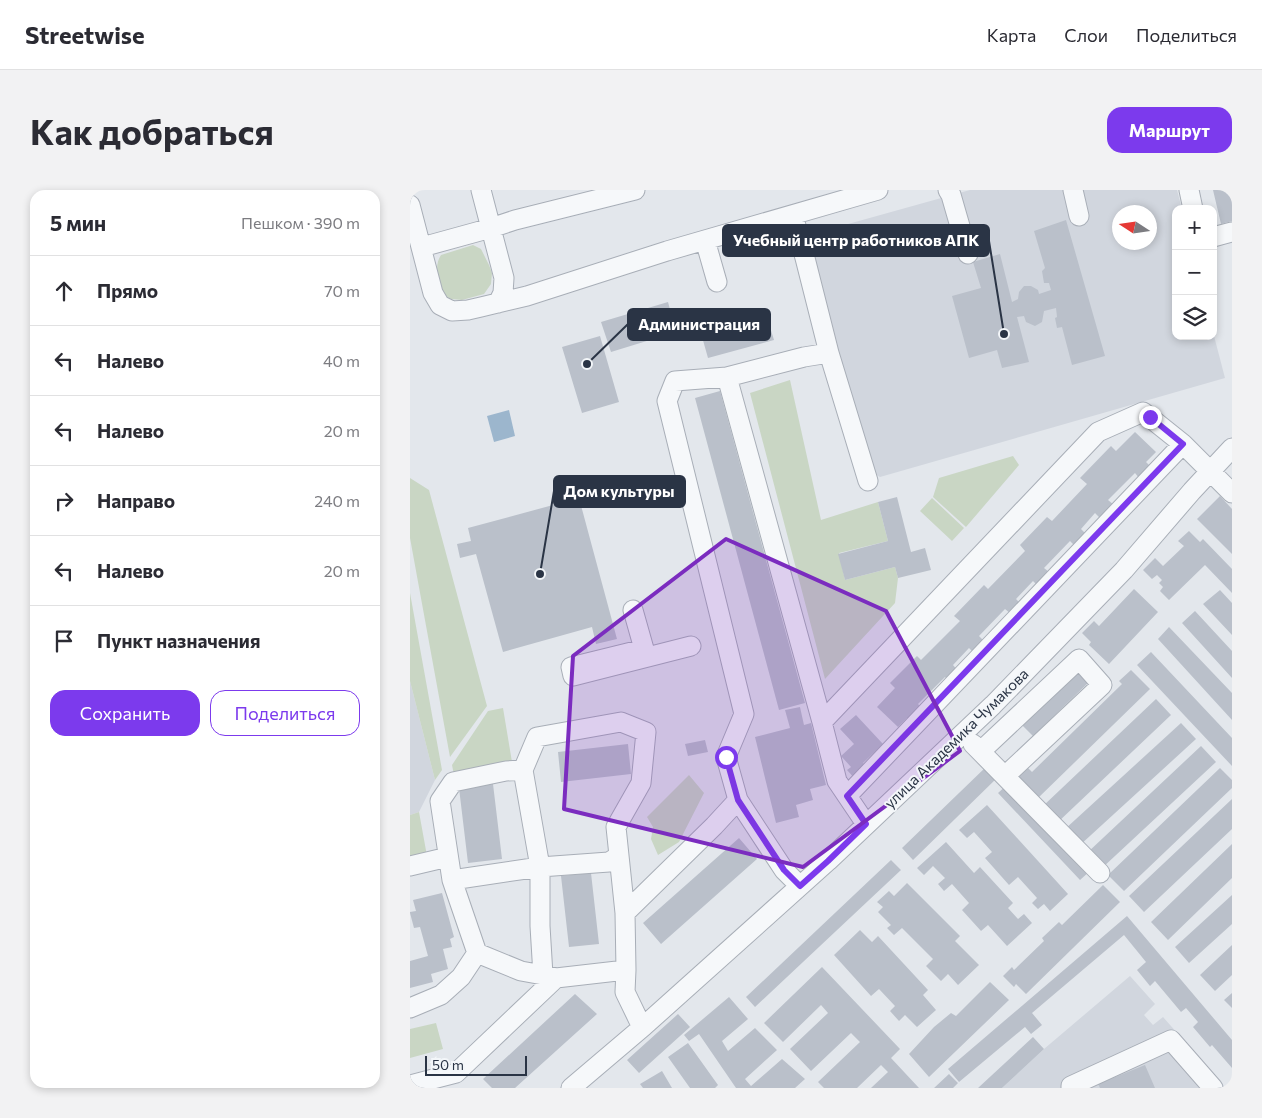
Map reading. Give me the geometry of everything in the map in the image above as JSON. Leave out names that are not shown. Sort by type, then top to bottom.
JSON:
[{"type":"street","points":[[481,190],[504,278],[503,293],[498,302]]},
{"type":"street","points":[[417,239],[491,228],[515,220],[634,190]]},
{"type":"street","points":[[410,205],[432,293],[440,305],[452,311],[468,310],[527,296],[705,240],[878,190]]},
{"type":"street","points":[[948,190],[968,254]]},
{"type":"street","points":[[1073,190],[1080,216]]},
{"type":"street","points":[[1189,190],[1193,205]]},
{"type":"street","points":[[793,215],[829,353],[868,481]]},
{"type":"street","points":[[1217,237],[1232,232]]},
{"type":"street","points":[[705,240],[717,282]]},
{"type":"street","points":[[800,886],[784,870],[738,800],[726,757],[744,714],[667,401],[675,381],[728,377],[829,353]]},
{"type":"street","points":[[728,377],[837,781],[866,824]]},
{"type":"street","points":[[822,722],[1098,432],[1143,412],[1183,444],[1209,471],[1230,487]]},
{"type":"street","points":[[847,796],[1183,444]]},
{"type":"street","name":"улица Академика Чумакова","points":[[571,1088],[644,1026],[828,861],[993,705],[1124,570],[1209,471],[1232,448]]},
{"type":"street","points":[[633,610],[644,649],[571,668],[573,676],[691,646]]},
{"type":"street","points":[[981,751],[1079,659],[1102,685],[1005,776]]},
{"type":"street","points":[[550,976],[540,926],[540,867],[522,770],[537,737],[621,722],[646,732],[641,783],[616,827],[624,913],[625,992],[640,1023],[644,1026]]},
{"type":"street","points":[[963,734],[1100,873]]},
{"type":"street","points":[[477,954],[452,880],[440,800],[453,782],[506,770],[522,770]]},
{"type":"street","points":[[624,913],[714,826],[738,800]]},
{"type":"street","points":[[410,866],[448,856]]},
{"type":"street","points":[[452,880],[540,867],[609,862],[619,856]]},
{"type":"street","points":[[477,954],[521,971],[550,976],[626,970]]},
{"type":"street","points":[[410,1008],[441,995],[461,978],[477,954]]},
{"type":"street","points":[[410,1085],[456,1073],[550,976]]},
{"type":"street","points":[[1071,1088],[1071,1086],[1170,1040],[1206,1086]]},
{"type":"highlighted area","points":[[726,539],[886,611],[960,751],[803,867],[564,809],[573,656]]},
{"type":"shaded area","points":[[970,190],[1177,190],[1181,205],[1172,205],[1172,340],[1215,340],[1225,378],[880,477],[870,471],[805,236]]},
{"type":"shaded area","points":[[410,681],[435,780],[419,812],[410,815]]},
{"type":"shaded area","points":[[1130,976],[1155,1004],[1144,1015],[1153,1025],[1163,1017],[1226,1088],[1002,1088],[1044,1049]]},
{"type":"green space","points":[[473,245],[481,249],[489,265],[492,273],[491,284],[484,294],[462,300],[451,299],[444,295],[440,285],[437,264],[441,255]]},
{"type":"green space","points":[[790,380],[821,520],[878,502],[888,541],[839,553],[845,580],[895,567],[898,578],[895,603],[825,679],[750,393]]},
{"type":"green space","points":[[1013,456],[1019,465],[966,527],[933,497],[939,478]]},
{"type":"green space","points":[[410,478],[429,490],[487,706],[450,757],[410,538]]},
{"type":"green space","points":[[932,498],[964,528],[952,541],[920,511]]},
{"type":"green space","points":[[410,593],[442,770],[435,780],[410,681]]},
{"type":"green space","points":[[503,708],[512,762],[454,775],[452,765],[488,711]]},
{"type":"green space","points":[[689,775],[704,793],[679,842],[658,855],[651,839],[653,827],[647,817]]},
{"type":"green space","points":[[419,812],[427,856],[410,860],[410,815]]},
{"type":"green space","points":[[436,1023],[443,1049],[410,1058],[410,1029]]},
{"type":"water","points":[[509,410],[515,436],[494,442],[487,416]]},
{"type":"building","points":[[1213,190],[1232,190],[1232,221],[1221,224]]},
{"type":"building","points":[[1066,220],[1105,356],[1072,365],[1062,327],[1057,328],[1056,308],[1044,311],[1042,322],[1035,326],[1026,322],[1024,316],[1017,317],[1029,362],[1002,368],[997,350],[969,358],[952,296],[981,288],[973,262],[1000,254],[1012,302],[1018,299],[1019,292],[1024,286],[1031,286],[1038,290],[1039,294],[1051,290],[1049,283],[1044,283],[1042,271],[1045,268],[1034,231]]},
{"type":"building","points":[[668,302],[676,332],[611,352],[601,322]]},
{"type":"building","points":[[764,308],[774,340],[708,358],[699,326]]},
{"type":"building","points":[[600,336],[619,402],[582,413],[562,347]]},
{"type":"building","points":[[720,391],[805,703],[779,710],[695,398]]},
{"type":"building","points":[[1135,432],[1156,452],[1146,462],[1150,466],[1139,478],[1135,473],[1108,500],[1114,505],[1101,519],[1095,513],[1081,529],[1086,534],[1075,546],[1070,541],[1044,568],[1049,572],[1037,585],[1033,581],[1016,599],[1021,604],[1011,614],[1005,609],[979,636],[985,642],[974,653],[969,648],[953,665],[958,671],[949,681],[945,677],[918,704],[924,710],[911,723],[907,718],[898,727],[877,707],[895,688],[890,683],[917,656],[921,660],[960,621],[954,616],[984,585],[988,589],[1025,551],[1020,545],[1047,517],[1052,521],[1087,484],[1080,478],[1111,446],[1116,451]]},
{"type":"building","points":[[1220,496],[1232,509],[1232,554],[1197,519]]},
{"type":"building","points":[[897,497],[911,552],[925,548],[931,570],[898,578],[895,567],[845,580],[838,554],[888,541],[878,502]]},
{"type":"building","points":[[579,498],[617,639],[596,644],[592,627],[503,652],[476,554],[460,558],[457,544],[471,541],[468,528]]},
{"type":"building","points":[[1189,531],[1200,542],[1203,539],[1232,569],[1232,593],[1205,565],[1169,600],[1160,591],[1163,587],[1159,583],[1162,580],[1157,575],[1152,579],[1143,570],[1155,558],[1163,566],[1184,546],[1178,541]]},
{"type":"building","points":[[1134,589],[1158,612],[1109,664],[1089,645],[1091,642],[1082,633],[1094,621],[1099,626]]},
{"type":"building","points":[[1220,590],[1232,603],[1232,635],[1203,604]]},
{"type":"building","points":[[1195,611],[1232,651],[1232,678],[1182,623]]},
{"type":"building","points":[[1169,627],[1232,693],[1232,720],[1158,639]]},
{"type":"building","points":[[1151,652],[1232,738],[1232,766],[1137,665]]},
{"type":"building","points":[[1131,670],[1150,689],[1036,800],[1016,779],[1028,768],[1032,772],[1122,684],[1119,681]]},
{"type":"building","points":[[1079,671],[1089,682],[1033,736],[1022,725]]},
{"type":"building","points":[[1156,699],[1171,715],[1057,823],[1042,807]]},
{"type":"building","points":[[800,707],[804,725],[811,723],[826,785],[810,789],[813,800],[796,805],[799,817],[776,823],[755,737],[790,728],[785,710]]},
{"type":"building","points":[[856,715],[883,744],[863,763],[868,768],[856,780],[847,770],[851,767],[841,756],[854,744],[840,729]]},
{"type":"building","points":[[1181,723],[1196,739],[1079,846],[1064,830]]},
{"type":"building","points":[[705,740],[708,752],[688,756],[685,744]]},
{"type":"building","points":[[628,744],[631,774],[561,782],[558,752]]},
{"type":"building","points":[[1201,746],[1216,762],[1101,869],[1087,853]]},
{"type":"building","points":[[988,765],[998,777],[913,860],[902,848]]},
{"type":"building","points":[[1220,768],[1232,780],[1232,788],[1124,891],[1108,875]]},
{"type":"building","points":[[493,784],[502,859],[468,863],[459,788]]},
{"type":"building","points":[[1008,784],[1090,871],[1080,880],[998,793]]},
{"type":"building","points":[[1232,799],[1232,829],[1144,912],[1129,896]]},
{"type":"building","points":[[987,805],[1068,894],[1050,911],[1044,904],[1038,909],[1032,903],[1037,898],[1018,877],[1009,885],[985,858],[992,852],[974,832],[967,838],[959,830]]},
{"type":"building","points":[[739,838],[757,859],[661,944],[643,923]]},
{"type":"building","points":[[946,842],[974,873],[980,867],[1013,903],[1008,908],[1018,919],[1024,914],[1032,923],[1007,946],[988,925],[981,931],[962,910],[969,903],[952,884],[944,891],[938,884],[945,878],[933,866],[924,875],[917,868]]},
{"type":"building","points":[[1232,844],[1232,878],[1168,940],[1151,922]]},
{"type":"building","points":[[891,860],[901,870],[755,1007],[746,997]]},
{"type":"building","points":[[591,873],[599,944],[569,947],[561,876]]},
{"type":"building","points":[[907,883],[960,936],[955,941],[979,965],[958,985],[948,974],[941,981],[926,966],[933,959],[902,928],[894,935],[887,928],[891,925],[878,912],[883,907],[877,902],[889,891],[894,896]]},
{"type":"building","points":[[1103,885],[1120,902],[1026,994],[1016,984],[1014,987],[1003,976],[1012,967],[1014,970],[1044,941],[1042,938],[1059,922],[1062,925]]},
{"type":"building","points":[[442,893],[454,937],[450,939],[452,947],[443,949],[448,969],[431,974],[433,982],[410,988],[410,961],[428,956],[420,927],[414,928],[410,913],[416,911],[413,900]]},
{"type":"building","points":[[1232,895],[1232,924],[1189,963],[1175,947]]},
{"type":"building","points":[[1127,916],[1232,1040],[1232,1068],[1193,1027],[1198,1022],[1186,1008],[1181,1012],[1155,981],[1150,986],[1137,970],[1146,962],[1124,935],[1032,1013],[1042,1025],[1031,1034],[1025,1027],[959,1082],[948,1069]]},
{"type":"building","points":[[860,930],[872,942],[878,936],[928,990],[923,995],[936,1010],[917,1027],[905,1015],[899,1021],[890,1011],[895,1006],[879,989],[871,996],[834,955]]},
{"type":"building","points":[[1232,945],[1232,975],[1215,991],[1200,975]]},
{"type":"building","points":[[822,967],[900,1049],[891,1058],[919,1088],[871,1088],[888,1072],[881,1065],[857,1088],[824,1088],[818,1082],[860,1042],[851,1033],[811,1071],[790,1049],[828,1013],[821,1005],[783,1042],[764,1023]]},
{"type":"building","points":[[990,982],[1009,1000],[929,1077],[909,1054],[934,1027],[951,1013],[956,1016]]},
{"type":"building","points":[[1232,993],[1232,1008],[1224,1000]]},
{"type":"building","points":[[575,994],[597,1014],[515,1088],[492,1088],[483,1079]]},
{"type":"building","points":[[729,997],[748,1019],[722,1041],[728,1051],[755,1028],[777,1050],[745,1079],[751,1086],[782,1059],[805,1079],[795,1088],[736,1088],[699,1034],[689,1041],[684,1035]]},
{"type":"building","points":[[678,1014],[690,1027],[639,1073],[627,1060]]},
{"type":"building","points":[[1033,1037],[1044,1049],[1002,1088],[978,1088]]},
{"type":"building","points":[[688,1043],[718,1085],[715,1088],[690,1088],[668,1057]]},
{"type":"building","points":[[1145,1065],[1155,1088],[1100,1088],[1098,1084]]},
{"type":"building","points":[[662,1071],[672,1088],[643,1088],[640,1084]]},
{"type":"building","points":[[949,1074],[958,1083],[953,1088],[934,1088]]},
{"type":"place","name":"Учебный центр работников АПК","points":[[1004,334]]},
{"type":"place","name":"Администрация","points":[[587,364]]},
{"type":"place","name":"Дом культуры","points":[[540,574]]},
{"type":"route","points":[[726,757],[738,800],[784,870],[800,886],[866,824],[847,796],[1183,444],[1150,417]]}]
